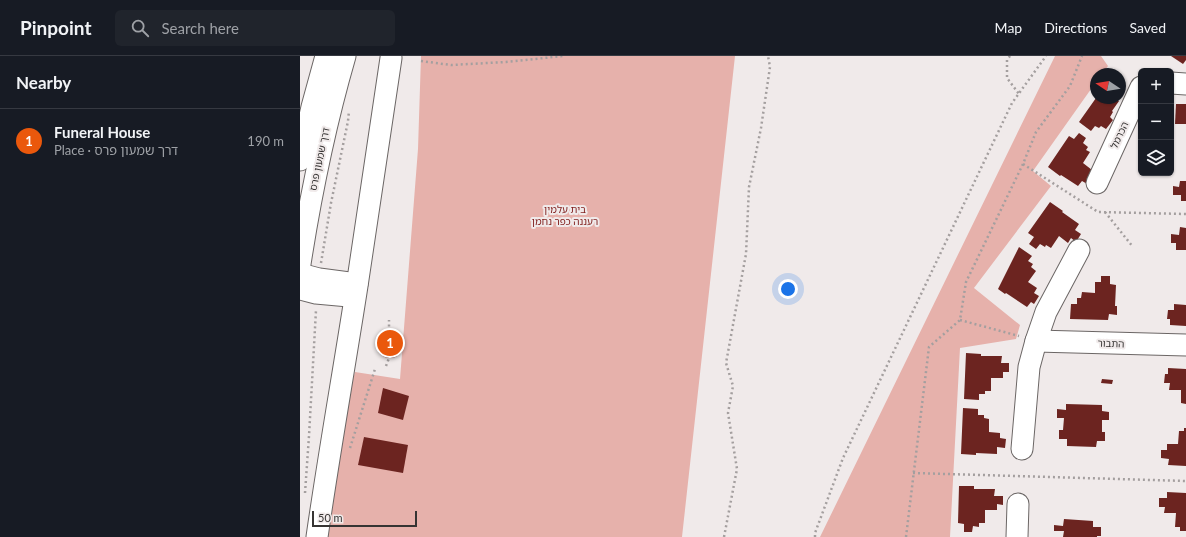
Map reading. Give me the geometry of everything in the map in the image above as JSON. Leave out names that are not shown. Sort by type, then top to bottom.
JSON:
[{"type":"street","name":"דרך שמעון פרס","points":[[300,160],[312,107],[326,56]]},
{"type":"street","name":"דרך שמעון פרס","points":[[300,264],[309,204],[323,139],[345,56]]},
{"type":"street","points":[[317,537],[391,58]]},
{"type":"street","points":[[1174,83],[1186,84]]},
{"type":"street","name":"הכרמל","points":[[1097,183],[1138,94]]},
{"type":"street","points":[[1022,449],[1029,367],[1036,341],[1046,312],[1079,250]]},
{"type":"street","points":[[300,274],[356,290]]},
{"type":"street","points":[[300,289],[316,294],[356,290]]},
{"type":"street","name":"התבור","points":[[1036,341],[1186,345]]},
{"type":"street","points":[[1016,537],[1018,504]]},
{"type":"path","points":[[421,62],[458,64],[506,62],[563,56]]},
{"type":"path","points":[[724,537],[737,469],[728,413],[733,386],[726,363],[746,254],[749,187],[761,128],[769,75],[770,67],[768,56]]},
{"type":"path","points":[[1010,56],[1007,60],[1007,78],[1019,94]]},
{"type":"path","points":[[815,537],[815,533],[843,458],[1012,103],[1046,56]]},
{"type":"path","points":[[906,537],[929,347],[960,320],[966,282],[1036,132],[1070,86],[1082,56]]},
{"type":"path","points":[[1105,212],[1133,247]]},
{"type":"path","points":[[386,366],[389,358],[389,320]]},
{"type":"path","points":[[960,320],[1036,341]]},
{"type":"path","points":[[348,452],[375,369]]},
{"type":"path","points":[[913,474],[1186,481]]},
{"type":"green space","name":"בית עלמין רעננה כפר נחמן","points":[[421,56],[735,56],[682,537],[321,537],[337,436],[355,372],[400,379],[418,149]]},
{"type":"green space","points":[[1055,56],[1101,56],[1108,66],[1106,68],[1090,68],[1090,90],[1033,171],[1051,186],[974,288],[1020,325],[1016,339],[960,348],[950,537],[820,537]]},
{"type":"building","points":[[1171,56],[1186,56],[1186,60],[1183,64]]},
{"type":"building","points":[[1092,104],[1117,104],[1110,117],[1113,120],[1106,129],[1101,126],[1099,128],[1095,126],[1091,131],[1079,122]]},
{"type":"building","points":[[1176,104],[1186,104],[1186,124],[1175,124]]},
{"type":"building","points":[[1079,133],[1086,138],[1083,143],[1088,147],[1086,150],[1090,152],[1083,163],[1092,170],[1089,175],[1094,178],[1089,185],[1082,181],[1078,186],[1048,167],[1069,136],[1074,139]]},
{"type":"building","points":[[1180,181],[1186,181],[1186,201],[1181,201],[1181,195],[1173,195],[1173,186],[1179,187]]},
{"type":"building","points":[[1050,202],[1079,224],[1075,230],[1081,234],[1076,242],[1071,238],[1068,243],[1059,236],[1051,248],[1040,244],[1036,249],[1029,244],[1034,237],[1028,233]]},
{"type":"building","points":[[1180,227],[1186,228],[1186,250],[1176,250],[1176,243],[1171,243],[1171,234],[1179,235]]},
{"type":"building","points":[[1019,247],[1032,256],[1028,261],[1033,264],[1031,267],[1036,271],[1028,282],[1037,288],[1034,293],[1039,296],[1034,304],[1031,302],[1027,307],[998,289]]},
{"type":"building","points":[[1101,276],[1110,276],[1110,284],[1116,285],[1115,306],[1117,306],[1117,315],[1109,314],[1108,320],[1070,319],[1071,304],[1077,304],[1077,298],[1081,298],[1082,292],[1095,293],[1095,282],[1101,282]]},
{"type":"building","points":[[1174,304],[1186,305],[1186,326],[1170,325],[1170,319],[1167,319],[1168,310],[1174,310]]},
{"type":"building","points":[[390,330],[400,334],[404,344],[400,354],[390,358],[380,354],[376,344],[380,334]]},
{"type":"building","points":[[966,353],[981,354],[981,356],[1002,356],[1001,363],[1009,363],[1009,372],[1003,372],[1003,378],[991,378],[991,391],[985,391],[985,394],[979,394],[979,400],[964,399]]},
{"type":"building","points":[[1168,368],[1186,369],[1186,404],[1181,403],[1181,390],[1169,390],[1170,383],[1164,383],[1165,374],[1168,374]]},
{"type":"building","points":[[1102,379],[1113,380],[1112,384],[1101,383]]},
{"type":"building","points":[[383,388],[409,396],[403,420],[378,413]]},
{"type":"building","points":[[1066,404],[1102,405],[1102,411],[1109,412],[1109,420],[1102,420],[1102,432],[1105,432],[1105,441],[1097,441],[1096,447],[1067,446],[1067,439],[1059,439],[1059,430],[1063,430],[1064,418],[1057,418],[1057,409],[1066,410]]},
{"type":"building","points":[[963,408],[978,409],[978,415],[984,415],[984,418],[989,419],[989,432],[1000,433],[1000,438],[1006,439],[1005,448],[997,447],[997,454],[961,454]]},
{"type":"building","points":[[1184,428],[1186,428],[1186,466],[1168,465],[1169,459],[1161,458],[1161,450],[1167,450],[1167,444],[1178,444],[1179,431],[1184,431]]},
{"type":"building","points":[[364,437],[408,445],[403,473],[358,465]]},
{"type":"building","points":[[959,486],[974,486],[974,489],[995,489],[994,496],[1003,496],[1003,505],[997,504],[997,510],[985,510],[985,523],[979,523],[979,527],[973,526],[972,532],[964,532],[964,524],[958,523]]},
{"type":"building","points":[[1167,492],[1186,493],[1186,531],[1180,531],[1180,527],[1175,527],[1176,513],[1164,513],[1165,507],[1159,507],[1159,498],[1167,498]]},
{"type":"building","points":[[1064,519],[1093,521],[1093,527],[1101,527],[1101,536],[1063,537],[1064,531],[1054,531],[1054,525],[1063,526]]},
{"type":"place","name":"Funeral House","points":[[390,343]]}]
